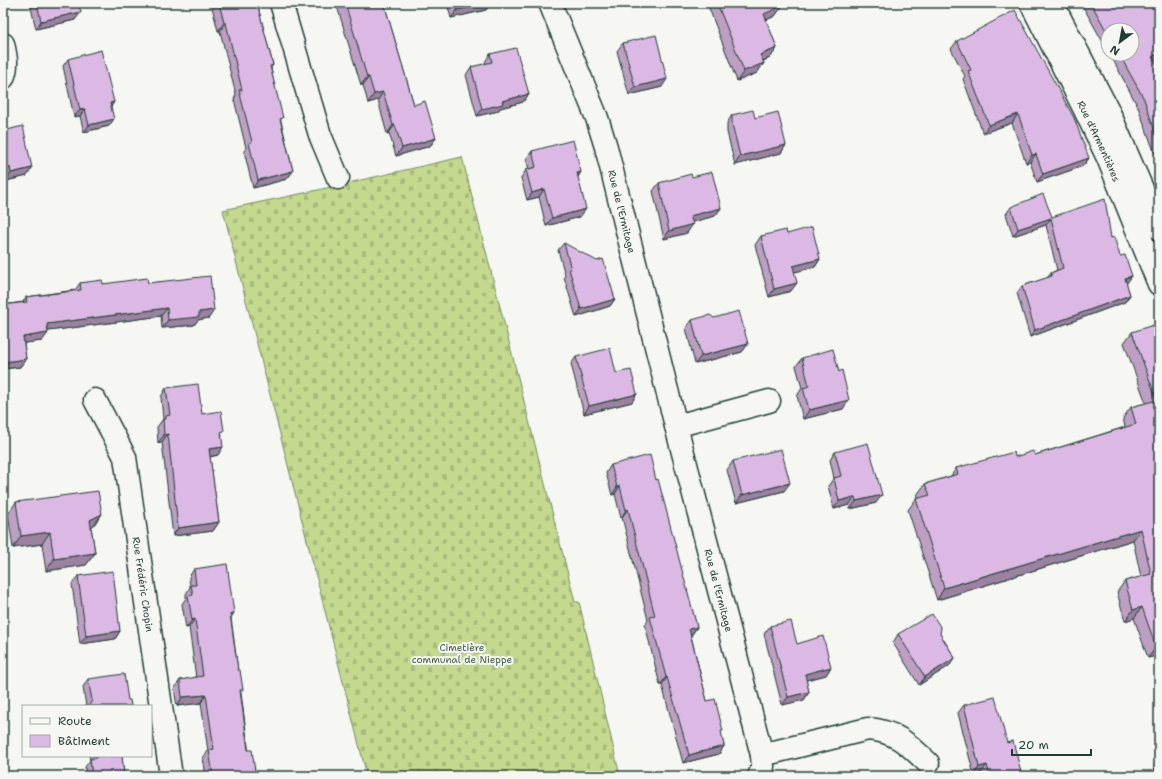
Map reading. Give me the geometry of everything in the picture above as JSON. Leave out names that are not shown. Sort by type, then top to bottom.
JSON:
[{"type":"street","points":[[281,3],[320,135],[338,178]]},
{"type":"street","name":"Rue de l'Ermitage","points":[[550,3],[601,131],[761,765],[868,730],[878,730],[900,739],[909,745],[928,763]]},
{"type":"street","name":"Rue d'Armentières","points":[[1031,3],[1108,158],[1159,284]]},
{"type":"street","name":"Rue d'Armentières","points":[[1052,3],[1108,110],[1159,228]]},
{"type":"street","points":[[3,44],[6,65],[3,78]]},
{"type":"street","name":"Rue Frédéric Chopin","points":[[95,400],[125,457],[171,776]]},
{"type":"street","points":[[676,426],[769,401]]},
{"type":"green space","name":"Cimetière communal de Nieppe","points":[[462,157],[575,602],[579,602],[620,776],[367,776],[223,210]]},
{"type":"building","points":[[37,3],[78,3],[81,12],[41,21]]},
{"type":"building","points":[[219,3],[257,3],[273,65],[270,66],[283,118],[280,119],[293,171],[258,180],[249,143],[252,142],[239,90],[242,90],[226,23],[224,23]]},
{"type":"building","points":[[345,3],[384,3],[414,105],[425,101],[436,138],[402,148],[383,92],[374,94],[369,77],[367,77]]},
{"type":"building","points":[[455,3],[487,3],[457,10]]},
{"type":"building","points":[[717,3],[781,3],[782,6],[764,14],[777,48],[760,55],[764,63],[744,71]]},
{"type":"building","points":[[1091,3],[1159,3],[1159,53],[1152,57],[1159,68],[1159,143],[1144,99],[1123,62],[1140,62],[1140,22],[1101,22]]},
{"type":"building","points":[[1015,10],[1074,118],[1089,158],[1043,174],[1036,154],[1032,155],[1018,114],[989,125],[968,71],[971,70],[957,41]]},
{"type":"building","points":[[656,35],[667,79],[635,87],[623,43]]},
{"type":"building","points":[[516,48],[529,94],[502,101],[503,104],[482,109],[471,67],[492,62],[490,54]]},
{"type":"building","points":[[101,50],[114,102],[110,103],[114,119],[89,125],[85,109],[80,110],[68,59]]},
{"type":"building","points":[[753,110],[755,118],[778,112],[786,145],[740,156],[732,124],[732,115]]},
{"type":"building","points":[[23,126],[32,168],[11,173],[10,167],[3,169],[3,131]]},
{"type":"building","points":[[573,140],[581,172],[577,173],[586,209],[552,218],[544,189],[532,193],[526,170],[536,167],[532,151]]},
{"type":"building","points":[[712,172],[721,208],[690,216],[693,224],[669,231],[659,183],[691,174],[692,177]]},
{"type":"building","points":[[1043,194],[1052,217],[1105,199],[1111,238],[1114,237],[1120,256],[1125,255],[1132,276],[1125,278],[1130,295],[1035,330],[1022,286],[1052,276],[1051,273],[1063,268],[1051,218],[1018,229],[1011,207]]},
{"type":"building","points":[[812,227],[820,259],[793,266],[797,283],[774,289],[761,236],[786,230],[787,234]]},
{"type":"building","points":[[564,243],[597,261],[603,259],[615,299],[581,309],[569,269],[571,269]]},
{"type":"building","points":[[210,276],[214,310],[199,312],[199,317],[168,320],[167,308],[47,324],[48,333],[23,337],[26,359],[4,362],[3,305],[27,302],[26,297],[81,290],[80,283],[102,280],[103,284],[147,278],[148,283]]},
{"type":"building","points":[[739,311],[748,344],[701,356],[692,320],[710,315],[714,318]]},
{"type":"building","points":[[1153,325],[1159,342],[1159,646],[1156,647],[1142,607],[1133,610],[1125,581],[1151,574],[1141,529],[944,588],[916,499],[930,495],[925,484],[958,474],[956,468],[1014,452],[1015,457],[1033,451],[1035,455],[1136,424],[1131,407],[1157,400],[1132,332]]},
{"type":"building","points":[[610,348],[616,373],[631,370],[637,394],[589,406],[576,357]]},
{"type":"building","points":[[833,349],[839,372],[842,370],[849,400],[809,410],[803,388],[809,386],[802,358]]},
{"type":"building","points":[[198,384],[202,414],[221,411],[224,431],[221,432],[223,447],[209,449],[219,522],[178,528],[168,434],[164,435],[163,419],[166,419],[166,416],[170,415],[166,388]]},
{"type":"building","points":[[868,443],[882,495],[856,501],[855,497],[839,501],[834,478],[841,476],[835,452]]},
{"type":"building","points":[[781,449],[790,483],[742,495],[733,461]]},
{"type":"building","points":[[650,455],[656,480],[658,479],[697,627],[689,629],[707,701],[715,699],[723,731],[721,731],[724,746],[689,755],[650,617],[655,616],[628,509],[626,510],[620,486],[617,487],[611,465]]},
{"type":"building","points":[[98,491],[102,514],[90,520],[95,553],[54,559],[50,532],[21,536],[16,502]]},
{"type":"building","points":[[227,564],[234,613],[230,614],[238,670],[240,670],[243,690],[240,690],[248,750],[252,750],[255,771],[213,776],[209,750],[214,749],[206,695],[182,697],[180,680],[203,676],[195,619],[192,620],[188,596],[193,595],[191,585],[196,585],[194,569]]},
{"type":"building","points":[[113,571],[120,631],[86,636],[78,576]]},
{"type":"building","points":[[932,614],[941,628],[940,634],[955,658],[925,677],[898,634]]},
{"type":"building","points":[[791,621],[797,644],[823,636],[831,667],[805,674],[809,692],[788,697],[770,626]]},
{"type":"building","points":[[124,674],[128,700],[130,700],[131,705],[90,705],[92,700],[88,679]]},
{"type":"building","points":[[995,697],[1007,743],[1013,741],[1022,776],[990,776],[987,765],[979,767],[964,705]]},
{"type":"building","points":[[122,757],[124,776],[92,776],[90,759]]}]
